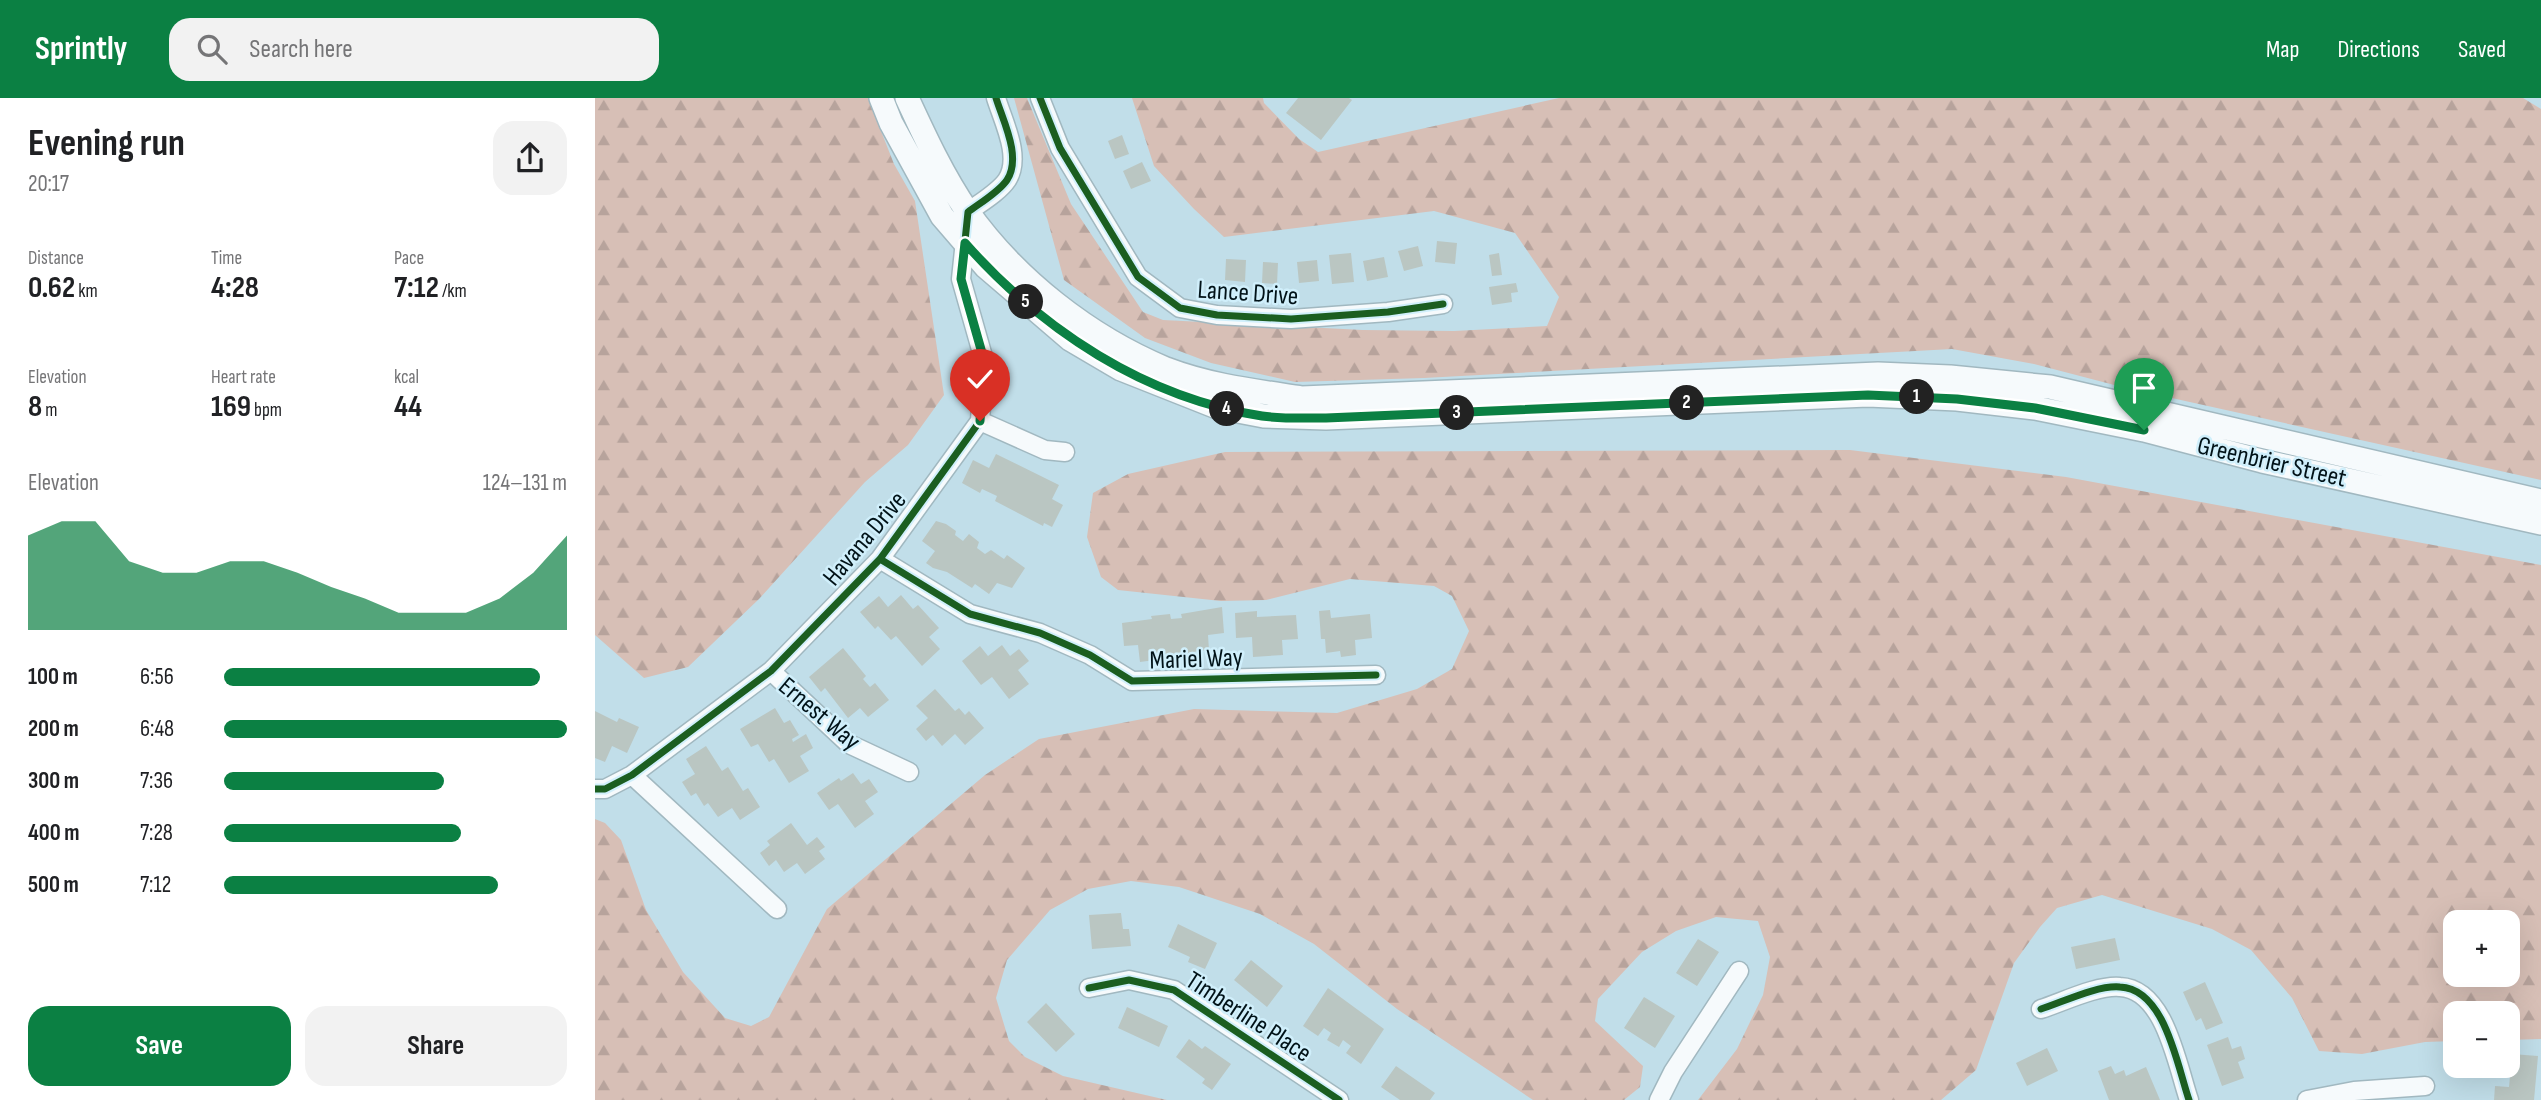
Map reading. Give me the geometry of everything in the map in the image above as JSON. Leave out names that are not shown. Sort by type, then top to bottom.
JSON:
[{"type":"main road","name":"Greenbrier Street","points":[[881,98],[925,189],[942,216],[986,267],[1061,332],[1121,369],[1217,407],[1264,416],[1326,418],[1868,395],[1957,399],[2035,408],[2144,430],[2262,461],[2541,523]]},
{"type":"main road","name":"Greenbrier Street","points":[[907,98],[937,162],[968,212],[1012,265],[1055,303],[1110,341],[1167,369],[1228,387],[1302,398],[1327,398],[1847,375],[1950,377],[2050,387],[2541,502]]},
{"type":"street","points":[[996,98],[1013,156],[1011,170],[1007,180],[968,212],[961,279],[984,360],[980,421],[1045,450],[1065,452]]},
{"type":"street","name":"Lance Drive","points":[[1040,98],[1060,148],[1138,277],[1180,308],[1217,315],[1291,319],[1388,312],[1443,304]]},
{"type":"street","name":"Havana Drive","points":[[595,789],[605,789],[632,775],[771,671],[880,559],[980,421]]},
{"type":"street","name":"Mariel Way","points":[[880,559],[970,614],[1040,633],[1090,655],[1132,681],[1376,675]]},
{"type":"street","name":"Ernest Way","points":[[771,671],[849,744],[909,772]]},
{"type":"street","points":[[632,775],[777,909]]},
{"type":"street","points":[[1659,1100],[1673,1072],[1739,971]]},
{"type":"street","name":"Timberline Place","points":[[1089,988],[1129,980],[1174,990],[1339,1100]]},
{"type":"street","points":[[2041,1009],[2106,988],[2121,986],[2136,990],[2161,1016],[2189,1100]]},
{"type":"street","points":[[2307,1100],[2354,1091],[2425,1086]]},
{"type":"green space","points":[[595,98],[868,98],[894,164],[915,201],[944,395],[908,445],[865,482],[759,599],[688,667],[644,678],[595,635]]},
{"type":"green space","points":[[1014,98],[1027,98],[1071,204],[1143,312],[1163,320],[1363,330],[1454,331],[1547,326],[1559,297],[1515,233],[1434,211],[1224,237],[1154,166],[1132,98],[1263,98],[1264,103],[1299,139],[1318,152],[1559,98],[2523,98],[2541,109],[2541,480],[2122,387],[2034,364],[1952,349],[1424,378],[1295,382],[1211,363],[1145,338],[1064,280]]},
{"type":"green space","points":[[1850,450],[2066,477],[2541,565],[2541,1039],[2520,1040],[2520,1001],[2443,1001],[2443,1041],[2425,1042],[2362,1054],[2319,1051],[2292,998],[2251,950],[2212,929],[2102,895],[2057,908],[2040,927],[2014,963],[1976,1070],[1941,1100],[1698,1100],[1737,1049],[1763,995],[1770,957],[1758,921],[1716,917],[1676,931],[1642,952],[1598,999],[1595,1021],[1643,1066],[1640,1087],[1624,1100],[1533,1100],[1397,1009],[1314,944],[1260,914],[1179,887],[1131,881],[1088,889],[1050,910],[1007,960],[996,998],[1009,1041],[1025,1057],[1063,1076],[1167,1100],[595,1100],[595,819],[605,823],[621,840],[646,910],[683,972],[725,1018],[751,1026],[769,1017],[827,909],[985,775],[1039,739],[1194,709],[1337,713],[1417,689],[1452,669],[1469,631],[1452,596],[1434,586],[1350,579],[1266,600],[1221,601],[1118,590],[1101,577],[1087,537],[1093,493],[1128,474],[1225,452]]},
{"type":"building","points":[[1298,98],[1352,100],[1321,140],[1286,113]]},
{"type":"building","points":[[1122,135],[1129,154],[1115,159],[1108,141]]},
{"type":"building","points":[[1142,162],[1151,181],[1131,189],[1123,171]]},
{"type":"building","points":[[1437,241],[1457,243],[1455,264],[1435,262]]},
{"type":"building","points":[[1418,246],[1423,266],[1404,271],[1398,251]]},
{"type":"building","points":[[1351,253],[1354,282],[1332,284],[1329,255]]},
{"type":"building","points":[[1499,253],[1502,275],[1492,276],[1489,255]]},
{"type":"building","points":[[1384,257],[1388,277],[1367,281],[1363,261]]},
{"type":"building","points":[[1226,259],[1246,260],[1245,282],[1225,280]]},
{"type":"building","points":[[1317,260],[1319,281],[1299,283],[1297,262]]},
{"type":"building","points":[[1263,262],[1278,263],[1277,284],[1262,283]]},
{"type":"building","points":[[1516,283],[1518,292],[1511,293],[1512,302],[1492,305],[1489,287]]},
{"type":"building","points":[[996,454],[1059,485],[1052,499],[1063,505],[1052,527],[1044,523],[1043,526],[995,501],[997,496],[982,489],[980,493],[962,483],[973,460],[989,468]]},
{"type":"building","points":[[936,521],[956,531],[955,535],[963,541],[969,534],[979,542],[977,548],[985,554],[991,550],[1004,559],[1007,555],[1025,568],[1012,588],[997,583],[989,594],[975,584],[972,588],[947,572],[926,563],[935,551],[922,541]]},
{"type":"building","points":[[901,595],[913,609],[918,605],[939,628],[929,637],[940,649],[922,666],[896,636],[891,640],[878,626],[875,629],[860,612],[879,596],[888,607]]},
{"type":"building","points":[[1222,607],[1224,633],[1208,635],[1209,650],[1154,657],[1155,660],[1140,662],[1138,645],[1124,646],[1122,623],[1170,614],[1171,619],[1182,618],[1181,614]]},
{"type":"building","points":[[1330,610],[1331,618],[1370,614],[1372,638],[1355,640],[1356,655],[1341,657],[1340,651],[1326,653],[1325,639],[1321,639],[1319,611]]},
{"type":"building","points":[[1257,611],[1257,617],[1296,615],[1298,639],[1282,640],[1283,655],[1253,657],[1252,637],[1236,638],[1235,613]]},
{"type":"building","points":[[1002,645],[1010,656],[1019,649],[1029,661],[1018,670],[1029,684],[1009,699],[992,677],[981,685],[962,661],[980,646],[988,656]]},
{"type":"building","points":[[843,648],[866,676],[863,679],[870,687],[875,683],[889,700],[868,717],[860,708],[848,718],[825,688],[821,692],[809,677]]},
{"type":"building","points":[[935,689],[955,711],[959,708],[965,715],[969,711],[984,728],[965,745],[955,734],[942,746],[933,735],[926,741],[916,729],[928,718],[916,706]]},
{"type":"building","points":[[775,708],[784,723],[790,720],[799,735],[792,739],[793,742],[806,734],[813,748],[800,756],[809,771],[789,783],[774,759],[769,762],[758,744],[751,747],[740,729]]},
{"type":"building","points":[[595,711],[617,722],[619,718],[639,727],[627,753],[612,746],[605,762],[595,758]]},
{"type":"building","points":[[706,746],[722,771],[728,767],[743,791],[748,788],[760,807],[740,820],[732,808],[718,817],[708,803],[704,806],[696,793],[691,796],[682,782],[695,774],[686,759]]},
{"type":"building","points":[[853,773],[861,784],[869,779],[878,792],[865,801],[874,814],[855,828],[838,804],[829,810],[817,793],[839,778],[841,781]]},
{"type":"building","points":[[791,823],[807,845],[817,837],[825,847],[819,851],[825,859],[805,874],[797,863],[784,872],[776,860],[769,866],[760,853],[770,845],[767,841]]},
{"type":"building","points":[[1121,913],[1123,929],[1129,929],[1131,946],[1092,949],[1089,915]]},
{"type":"building","points":[[1178,924],[1217,943],[1205,969],[1188,962],[1190,957],[1168,947]]},
{"type":"building","points":[[2115,938],[2120,960],[2076,969],[2071,947]]},
{"type":"building","points":[[1698,939],[1719,952],[1697,986],[1676,973]]},
{"type":"building","points":[[1251,960],[1283,986],[1267,1007],[1234,980]]},
{"type":"building","points":[[2205,982],[2223,1023],[2206,1030],[2201,1018],[2196,1021],[2183,992]]},
{"type":"building","points":[[1328,988],[1384,1029],[1361,1064],[1346,1053],[1351,1046],[1343,1040],[1339,1047],[1327,1040],[1331,1033],[1324,1028],[1318,1036],[1303,1026]]},
{"type":"building","points":[[1644,997],[1675,1016],[1655,1048],[1624,1028]]},
{"type":"building","points":[[1046,1003],[1075,1034],[1056,1052],[1027,1022]]},
{"type":"building","points":[[1127,1007],[1168,1026],[1159,1047],[1118,1028]]},
{"type":"building","points":[[2228,1037],[2232,1049],[2241,1046],[2245,1059],[2238,1062],[2244,1078],[2222,1086],[2207,1045]]},
{"type":"building","points":[[1189,1039],[1202,1049],[1205,1046],[1231,1064],[1212,1090],[1202,1083],[1205,1079],[1176,1057]]},
{"type":"building","points":[[2047,1048],[2058,1071],[2027,1086],[2016,1063]]},
{"type":"building","points":[[2520,1055],[2538,1056],[2534,1100],[2494,1100],[2495,1086],[2509,1087],[2510,1078],[2520,1078]]},
{"type":"building","points":[[1396,1066],[1435,1093],[1430,1100],[1400,1100],[1381,1087]]},
{"type":"building","points":[[2111,1066],[2115,1074],[2124,1070],[2126,1076],[2146,1067],[2160,1100],[2109,1100],[2098,1071]]},
{"type":"cycle path","points":[[595,789],[605,789],[632,775],[771,671],[880,559],[980,421],[984,360],[961,279],[968,212],[1007,180],[1013,161],[1010,139],[996,98]]},
{"type":"cycle path","points":[[1040,98],[1060,148],[1138,277],[1180,308],[1217,315],[1291,319],[1388,312],[1443,304]]},
{"type":"cycle path","points":[[880,559],[970,614],[1040,633],[1090,655],[1132,681],[1376,675]]},
{"type":"cycle path","points":[[1089,988],[1129,980],[1174,990],[1339,1100]]},
{"type":"cycle path","points":[[2041,1009],[2111,987],[2135,991],[2148,1001],[2167,1031],[2189,1100]]},
{"type":"route","points":[[980,421],[984,360],[961,279],[965,243],[986,267],[1070,339],[1121,369],[1217,407],[1264,416],[1326,418],[1868,395],[1957,399],[2035,408],[2144,430]]}]
